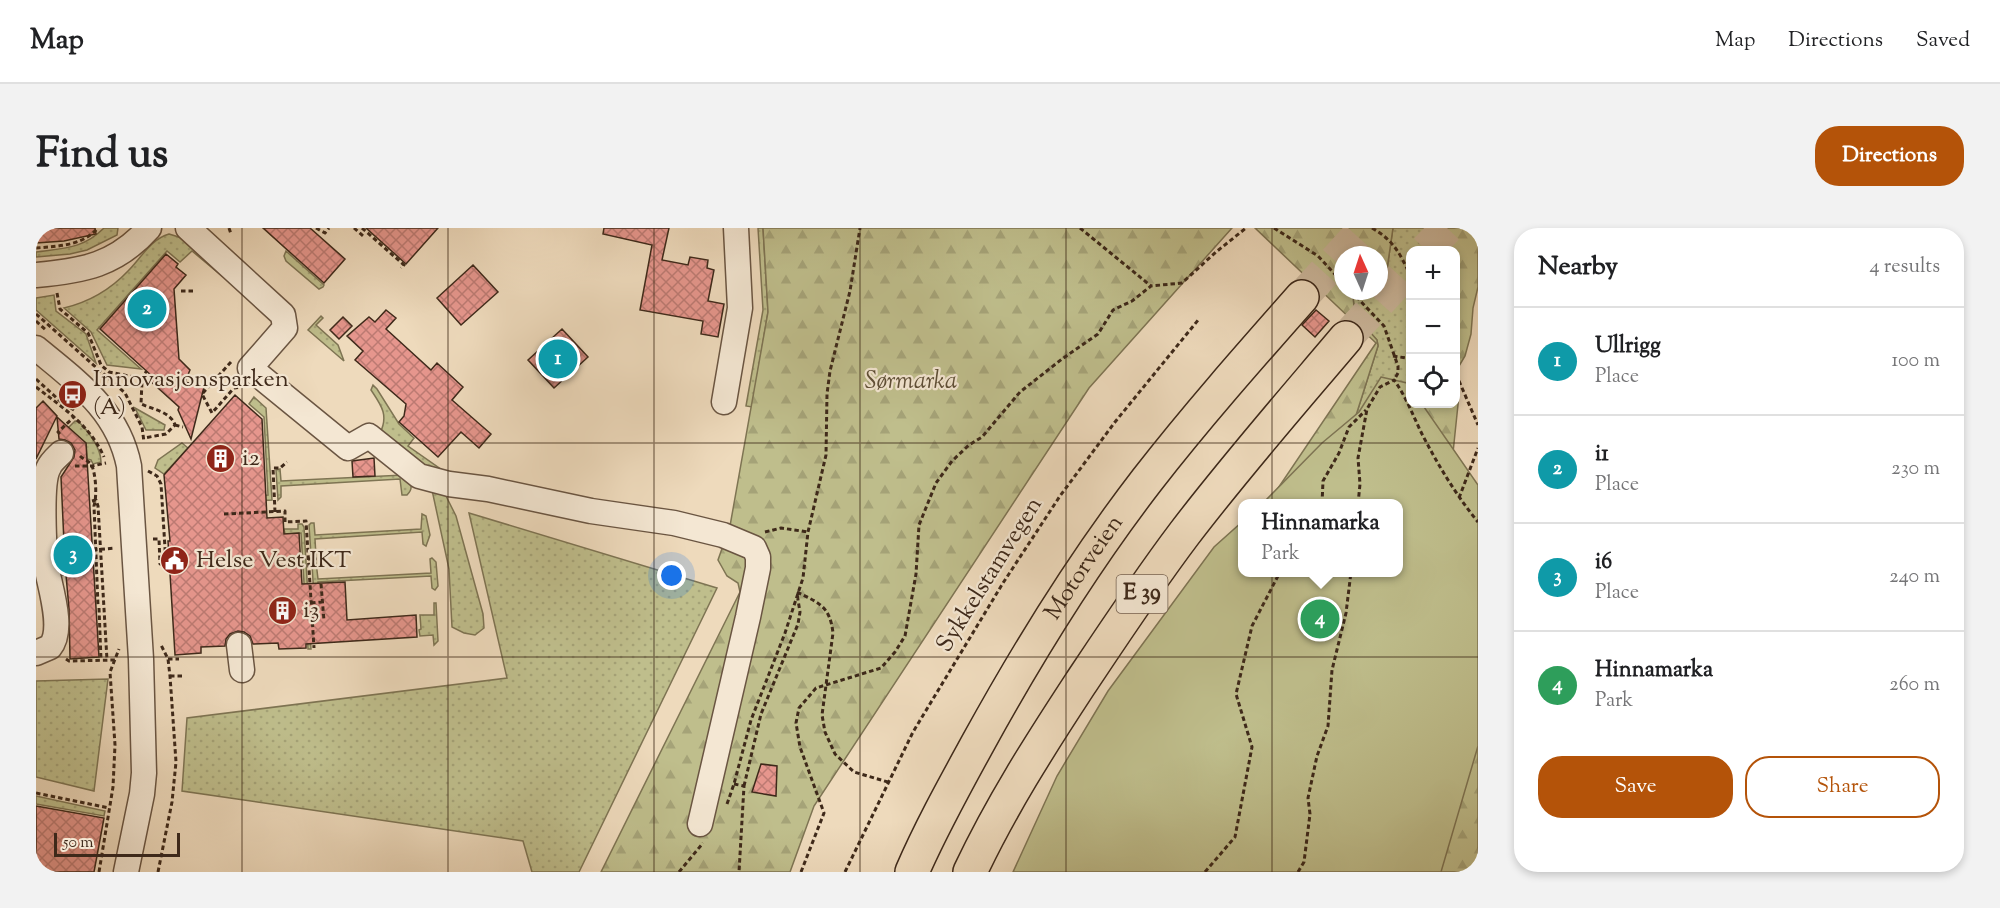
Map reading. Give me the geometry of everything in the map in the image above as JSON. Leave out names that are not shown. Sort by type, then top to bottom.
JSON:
[{"type":"highway","name":"Motorveien","points":[[912,872],[956,782],[1011,682],[1077,578],[1146,481],[1302,297]]},
{"type":"highway","name":"E 39","points":[[970,872],[983,844],[1037,749],[1183,535],[1346,338]]},
{"type":"street","points":[[188,228],[283,315],[285,328],[250,368],[348,448],[369,436],[419,476],[449,484],[488,489],[591,511],[674,523],[734,539],[754,548],[758,557],[758,568],[703,831]]},
{"type":"street","points":[[724,402],[740,308],[736,228]]},
{"type":"street","points":[[36,275],[80,270],[98,265],[119,255],[144,230]]},
{"type":"street","points":[[36,348],[91,393],[108,414],[126,452],[129,466],[141,659],[144,773],[126,872]]},
{"type":"street","points":[[36,653],[50,648],[56,638],[54,593],[47,568],[44,494],[48,467],[61,453]]},
{"type":"street","points":[[239,645],[242,670]]},
{"type":"path","points":[[36,248],[77,243],[86,239],[98,228]]},
{"type":"path","points":[[230,228],[231,234]]},
{"type":"path","points":[[316,228],[325,233],[329,228]]},
{"type":"path","points":[[354,228],[363,236]]},
{"type":"path","points":[[362,228],[404,265],[401,268]]},
{"type":"path","points":[[725,808],[734,784],[751,720],[785,633],[803,578],[808,532],[826,455],[827,394],[830,371],[850,291],[860,228]]},
{"type":"path","points":[[1080,228],[1151,286]]},
{"type":"path","points":[[801,872],[824,813],[800,747],[796,723],[799,708],[816,688],[881,668],[905,636],[916,574],[919,525],[936,483],[952,461],[969,445],[982,437],[1020,392],[1062,358],[1098,334],[1113,310],[1132,301],[1151,286],[1182,283],[1246,228]]},
{"type":"path","points":[[1274,228],[1318,256],[1334,273]]},
{"type":"path","points":[[1372,228],[1387,237],[1399,252],[1406,267]]},
{"type":"path","points":[[380,244],[382,240]]},
{"type":"path","points":[[57,291],[60,309],[88,333],[101,364],[109,372],[140,379]]},
{"type":"path","points":[[181,291],[193,291]]},
{"type":"path","points":[[1322,499],[1323,481],[1339,453],[1349,428],[1367,409],[1380,387],[1394,380],[1398,373],[1384,327],[1359,300]]},
{"type":"path","name":"Sykkelstamvegen","points":[[845,872],[913,732],[1034,535],[1115,422],[1199,319]]},
{"type":"path","points":[[1393,356],[1406,358]]},
{"type":"path","points":[[234,357],[202,394],[212,413],[234,388],[249,386]]},
{"type":"path","points":[[140,379],[147,371]]},
{"type":"path","points":[[36,379],[84,427],[98,446],[109,473]]},
{"type":"path","points":[[140,379],[142,381],[141,404],[169,416],[175,425],[183,427]]},
{"type":"path","points":[[1394,380],[1459,498],[1478,522]]},
{"type":"path","points":[[1460,384],[1478,425]]},
{"type":"path","points":[[36,387],[76,411]]},
{"type":"path","points":[[49,394],[57,387]]},
{"type":"path","points":[[1472,409],[1478,404]]},
{"type":"path","points":[[1358,499],[1358,458],[1367,409]]},
{"type":"path","points":[[144,438],[166,434],[175,425]]},
{"type":"path","points":[[1459,498],[1478,448]]},
{"type":"path","points":[[275,512],[273,468],[280,468],[287,462]]},
{"type":"path","points":[[82,466],[106,463]]},
{"type":"path","points":[[92,466],[94,550],[101,660]]},
{"type":"path","points":[[147,471],[157,476],[161,484],[168,563],[160,564],[159,539],[151,538]]},
{"type":"path","points":[[94,501],[98,506],[107,660]]},
{"type":"path","points":[[224,514],[285,511],[285,522],[306,521],[314,648]]},
{"type":"path","points":[[734,539],[781,528],[808,532]]},
{"type":"path","points":[[94,550],[115,548],[114,538]]},
{"type":"path","points":[[309,559],[317,559]]},
{"type":"path","points":[[1205,872],[1235,837],[1252,747],[1236,694],[1252,626],[1278,577]]},
{"type":"path","points":[[1298,872],[1304,862],[1310,814],[1308,798],[1317,756],[1328,726],[1332,670],[1346,613],[1350,577]]},
{"type":"path","points":[[321,584],[324,621]]},
{"type":"path","points":[[797,592],[816,600],[832,622],[833,633],[822,720],[835,753],[854,772],[888,782]]},
{"type":"path","points":[[739,872],[744,786],[761,714],[798,624],[800,612],[797,592]]},
{"type":"path","points":[[311,603],[322,602]]},
{"type":"path","points":[[158,639],[168,659],[176,762],[172,802],[158,872]]},
{"type":"path","points":[[99,872],[113,787],[115,745],[110,672],[120,646]]},
{"type":"path","points":[[66,657],[69,661],[141,659]]},
{"type":"path","points":[[168,659],[179,659]]},
{"type":"path","points":[[170,676],[184,676]]},
{"type":"path","points":[[734,784],[744,786]]},
{"type":"path","points":[[36,792],[109,808]]},
{"type":"path","points":[[679,872],[703,831]]},
{"type":"green space","points":[[104,228],[118,228],[117,235],[87,250],[36,257],[36,252],[81,244]]},
{"type":"green space","points":[[758,228],[763,228],[768,312],[752,407],[746,406],[763,310]]},
{"type":"green space","name":"Sørmarka","points":[[763,228],[1232,228],[1089,388],[814,806],[790,872],[601,872],[740,592],[738,583],[727,576],[718,560],[730,526],[768,312]]},
{"type":"green space","points":[[1255,228],[1393,228],[1388,262],[1388,246],[1334,246],[1334,300],[1353,300],[1355,315],[1377,340],[1378,346],[1332,491],[1289,499],[1271,499],[1376,343]]},
{"type":"green space","points":[[1393,228],[1446,228],[1440,246],[1406,246],[1406,408],[1410,408],[1399,499],[1373,499],[1332,491],[1378,346],[1377,340],[1355,315],[1353,300],[1388,300],[1388,262]]},
{"type":"green space","points":[[1446,228],[1478,228],[1478,287],[1473,308],[1471,334],[1465,356],[1460,364],[1460,246],[1440,246]]},
{"type":"green space","points":[[169,234],[182,238],[223,274],[222,276],[192,251],[180,262],[167,251],[97,330],[141,369],[107,365],[91,332],[64,308],[90,299],[106,289],[121,278],[152,244]]},
{"type":"green space","points":[[286,251],[324,285],[323,287],[319,289],[286,261],[284,256]]},
{"type":"green space","points":[[54,295],[56,311],[86,334],[96,363],[36,310],[36,298]]},
{"type":"green space","points":[[321,316],[323,318],[316,325],[338,345],[344,361],[308,330]]},
{"type":"green space","points":[[1381,377],[1406,383],[1406,408],[1425,408],[1478,485],[1478,746],[1441,872],[1013,872],[1057,776],[1108,691],[1214,547],[1238,526],[1238,577],[1403,577],[1403,499],[1267,499],[1322,443],[1359,412]]},
{"type":"green space","points":[[373,385],[399,424],[414,438],[408,446],[442,470],[443,479],[380,433],[384,415],[381,405],[371,390]]},
{"type":"green space","points":[[254,397],[266,408],[272,500],[231,502],[230,497],[268,495],[264,417],[249,404]]},
{"type":"green space","points":[[135,408],[165,425],[164,430],[146,430]]},
{"type":"green space","points":[[1419,408],[1458,408],[1451,472],[1403,563],[1403,534]]},
{"type":"green space","points":[[75,421],[87,430],[94,441],[101,462],[93,464],[87,459],[86,443],[68,428]]},
{"type":"green space","points":[[182,443],[188,448],[164,474],[155,468],[158,460]]},
{"type":"green space","points":[[280,469],[281,481],[404,475],[411,487],[407,495],[402,495],[400,479],[281,486],[281,497],[278,500],[276,470]]},
{"type":"green space","points":[[442,488],[456,516],[483,614],[484,628],[475,635],[452,627],[449,569],[432,490]]},
{"type":"green space","points":[[469,513],[717,588],[579,872],[532,872],[523,841],[182,791],[187,718],[507,678]]},
{"type":"green space","points":[[422,514],[426,516],[430,535],[426,546],[423,544],[422,532],[315,539],[316,557],[311,555],[309,525],[311,523],[314,523],[315,535],[421,529]]},
{"type":"green space","points":[[298,524],[304,527],[311,649],[308,649],[301,533],[285,534],[284,529],[298,529]]},
{"type":"green space","points":[[1478,526],[1478,872],[1416,872]]},
{"type":"green space","points":[[430,559],[436,562],[438,586],[435,590],[432,588],[431,576],[318,582],[318,600],[314,597],[313,562],[316,562],[318,579],[431,573]]},
{"type":"green space","points":[[434,603],[436,603],[438,641],[434,645],[433,635],[420,636],[419,630],[421,629],[420,615],[434,615]]},
{"type":"green space","points":[[108,679],[94,791],[36,777],[36,681]]},
{"type":"green space","points":[[36,796],[105,811],[104,816],[36,804]]},
{"type":"building","points":[[36,228],[95,228],[96,234],[64,241],[36,243]]},
{"type":"building","points":[[263,228],[310,228],[345,259],[324,283]]},
{"type":"building","points":[[366,228],[438,228],[406,264]]},
{"type":"building","points":[[604,228],[669,228],[662,260],[688,265],[690,257],[708,260],[707,268],[714,270],[708,301],[724,304],[718,337],[701,334],[703,321],[640,310],[652,245],[603,234]]},
{"type":"building","points":[[166,254],[186,275],[174,289],[179,359],[190,370],[185,382],[204,387],[191,439],[178,410],[179,407],[149,380],[152,376],[100,329]]},
{"type":"building","points":[[473,265],[498,292],[461,325],[437,298]]},
{"type":"building","points":[[386,310],[396,318],[386,329],[431,370],[437,363],[463,387],[452,400],[491,434],[479,448],[461,432],[438,457],[399,422],[404,416],[406,404],[355,360],[363,351],[347,336],[369,317],[375,322]]},
{"type":"building","points":[[1316,310],[1329,321],[1315,337],[1302,325]]},
{"type":"building","points":[[343,317],[352,326],[339,339],[330,330]]},
{"type":"building","points":[[562,329],[588,357],[554,388],[528,360]]},
{"type":"building","points":[[235,395],[262,419],[267,518],[283,517],[284,534],[299,533],[302,584],[345,582],[347,620],[416,615],[417,637],[306,644],[306,648],[279,649],[278,643],[253,644],[250,636],[238,631],[230,634],[225,646],[201,647],[201,653],[175,655],[168,541],[170,541],[164,475]]},
{"type":"building","points":[[43,401],[57,416],[36,459],[36,408]]},
{"type":"building","points":[[57,417],[86,443],[99,657],[70,659],[66,575],[63,575],[59,543],[64,543],[61,477],[74,457],[75,450],[71,443],[59,439]]},
{"type":"building","points":[[374,458],[375,476],[353,477],[352,461]]},
{"type":"building","points":[[761,764],[777,766],[776,796],[752,792]]},
{"type":"building","points":[[36,806],[104,818],[94,872],[36,872]]},
{"type":"tunnel","points":[[1302,297],[1365,228]]},
{"type":"tunnel","points":[[1430,246],[1447,228]]},
{"type":"tunnel","points":[[1346,338],[1406,272]]},
{"type":"place","name":"i1","points":[[147,309]]},
{"type":"place","name":"Ullrigg","points":[[558,359]]},
{"type":"place","name":"Innovasjonsparken (A)","points":[[72,394]]},
{"type":"place","name":"i2","points":[[221,459]]},
{"type":"place","name":"i6","points":[[73,555]]},
{"type":"place","name":"Helse Vest IKT","points":[[175,561]]},
{"type":"place","name":"i3","points":[[282,611]]},
{"type":"place","name":"Hinnamarka","points":[[1320,619]]}]
